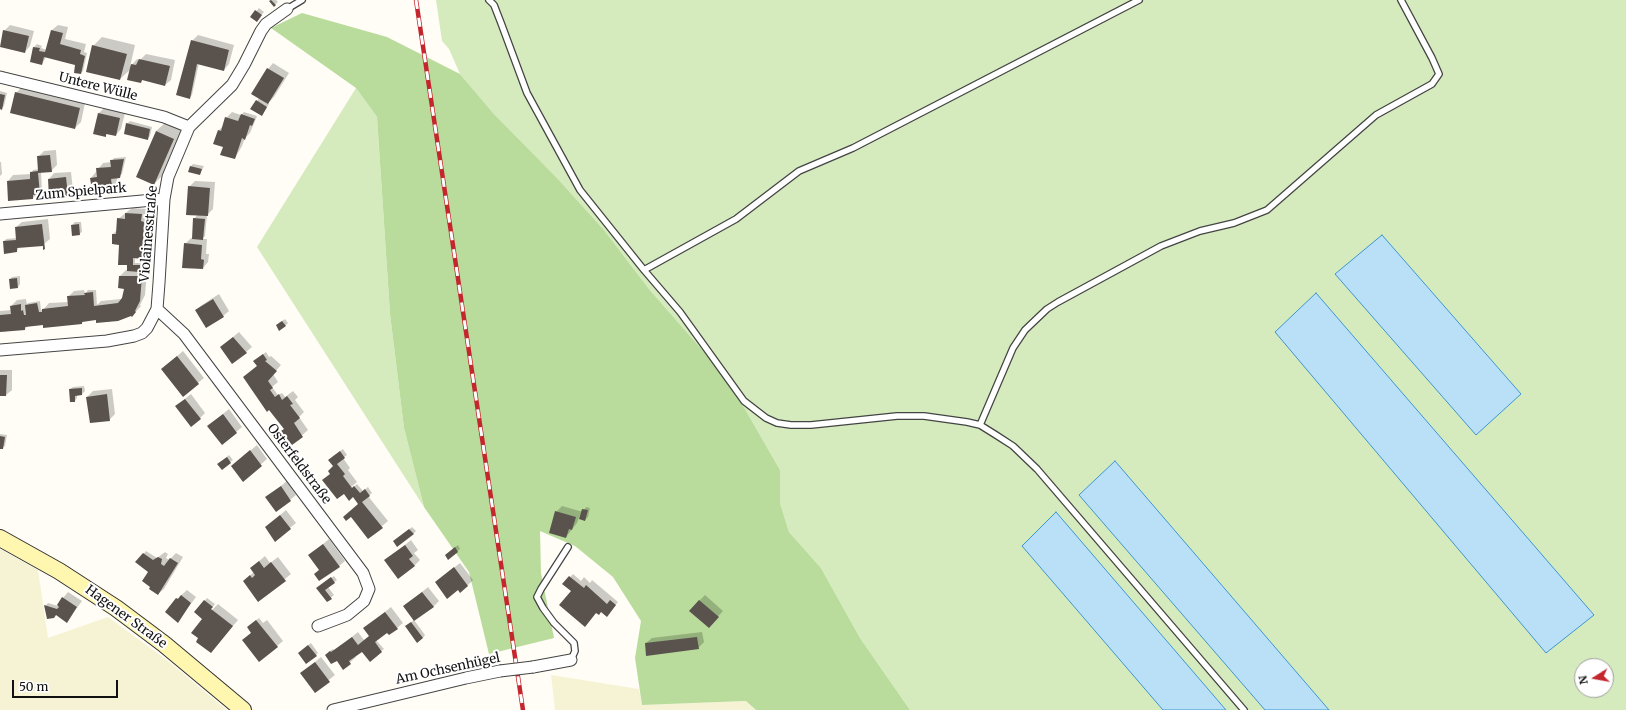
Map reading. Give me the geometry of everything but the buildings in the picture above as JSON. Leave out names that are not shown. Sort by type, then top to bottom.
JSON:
[{"type":"main road","name":"Hagener Straße","points":[[0,538],[59,571],[116,608],[164,644],[243,710]]},
{"type":"street","name":"Violainesstraße","points":[[0,350],[107,341],[142,333],[157,309],[164,199],[168,176],[189,127],[232,85],[266,24],[287,9]]},
{"type":"street","name":"Untere Wülle","points":[[0,77],[164,117],[189,127]]},
{"type":"street","name":"Zum Spielpark","points":[[0,214],[164,199]]},
{"type":"street","name":"Osterfeldstraße","points":[[157,309],[184,334],[363,573],[369,589],[364,601],[347,615],[318,626]]},
{"type":"street","name":"Am Ochsenhügel","points":[[333,710],[466,678],[571,660]]},
{"type":"lane","points":[[287,9],[302,0]]},
{"type":"lane","points":[[489,0],[494,5],[527,93],[580,190],[644,270],[680,312],[744,401],[766,418],[777,423],[791,425],[897,416],[924,416],[980,425],[1013,446],[1037,469],[1244,710]]},
{"type":"lane","points":[[644,270],[736,219],[799,171],[853,148],[1139,0]]},
{"type":"lane","points":[[980,425],[1013,348],[1025,330],[1047,310],[1058,302],[1161,246],[1194,233],[1234,223],[1267,210],[1376,115],[1432,84],[1439,74],[1401,0]]},
{"type":"lane","points":[[568,547],[537,597],[542,608],[554,623],[574,643],[575,651],[571,660]]},
{"type":"shaded area","points":[[0,549],[38,570],[48,638],[108,617],[168,661],[227,710],[0,710]]},
{"type":"shaded area","points":[[551,675],[639,689],[642,705],[747,701],[756,710],[555,710]]},
{"type":"green space","points":[[436,0],[1626,0],[1626,710],[910,710],[860,638],[821,568],[789,532],[780,503],[780,470],[745,409],[718,368],[649,289],[604,230],[557,178],[494,114],[460,74],[449,49],[442,41]]},
{"type":"green space","points":[[302,13],[387,37],[460,74],[494,114],[557,178],[604,230],[649,289],[718,368],[745,409],[780,470],[780,503],[789,532],[821,568],[860,638],[910,710],[756,710],[746,701],[642,705],[635,658],[641,621],[613,577],[575,546],[540,531],[541,573],[554,638],[489,654],[469,572],[424,507],[404,428],[390,314],[377,117],[356,88],[271,28]]},
{"type":"green space","points":[[356,88],[377,117],[390,314],[404,428],[424,507],[257,247]]},
{"type":"water","points":[[1382,235],[1521,394],[1476,435],[1335,274]]},
{"type":"water","points":[[1316,293],[1594,615],[1546,653],[1275,332]]},
{"type":"water","points":[[1115,461],[1329,710],[1265,710],[1079,495]]},
{"type":"water","points":[[1056,512],[1226,710],[1163,710],[1022,546]]},
{"type":"railway","points":[[416,0],[523,710]]}]
